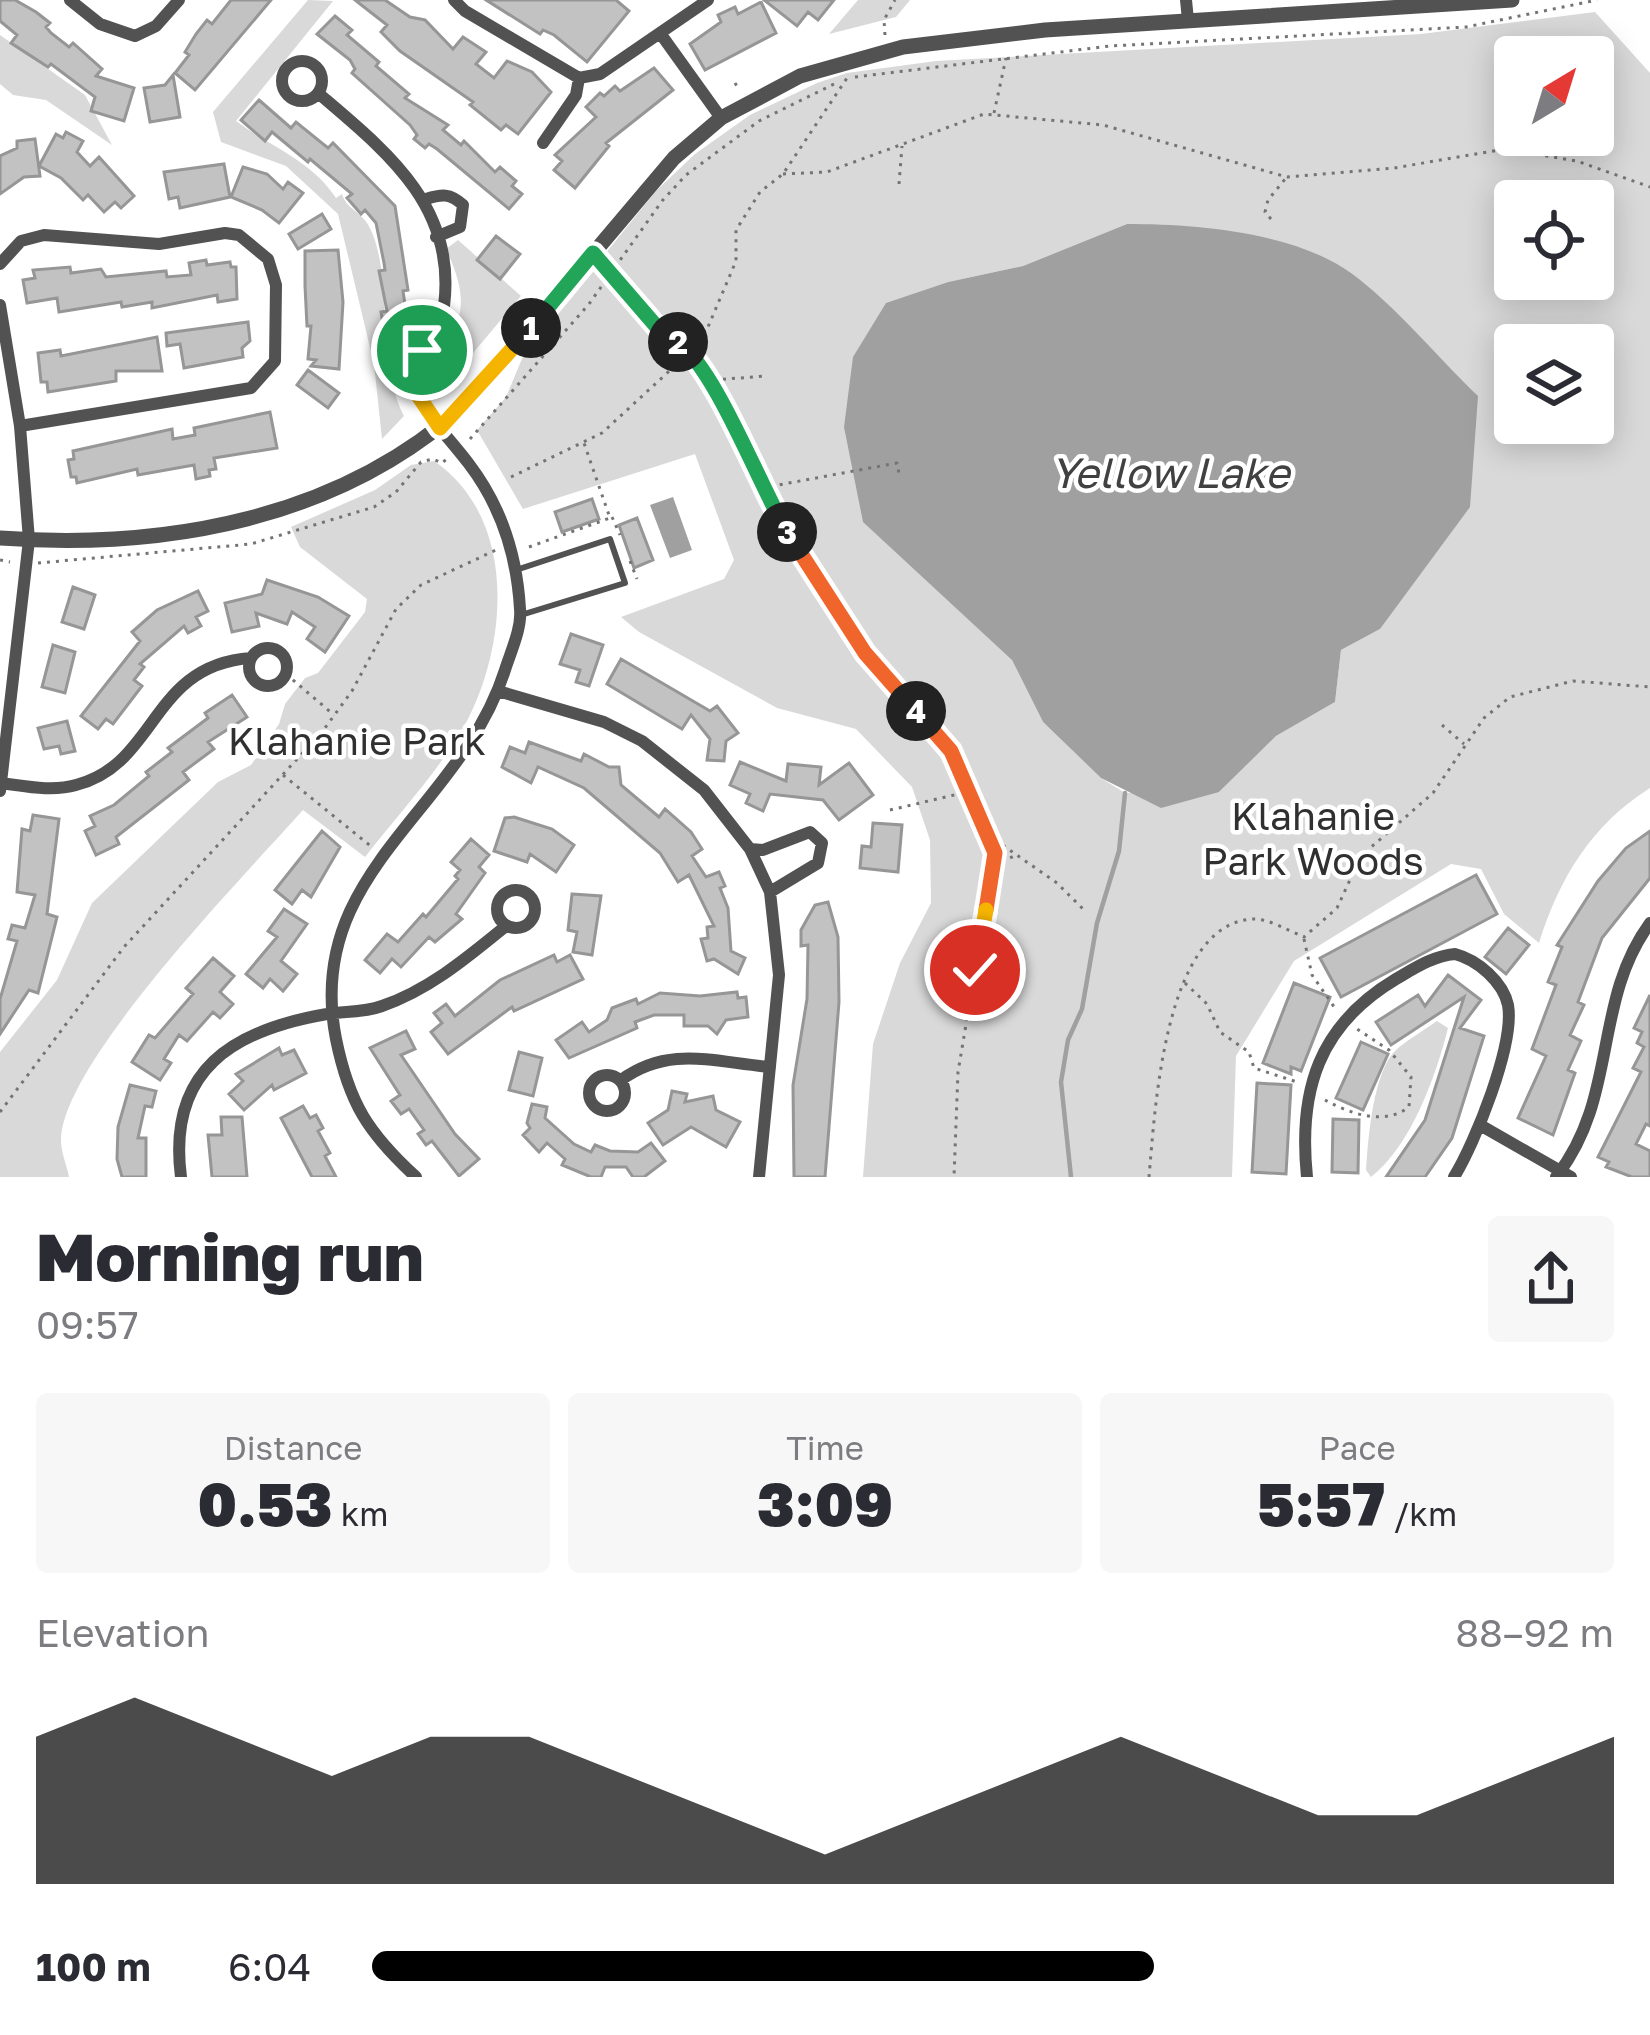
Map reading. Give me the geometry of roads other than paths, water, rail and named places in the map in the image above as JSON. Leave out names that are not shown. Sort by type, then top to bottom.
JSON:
[{"type":"street","points":[[70,0],[100,23],[135,36],[156,26],[179,0]]},
{"type":"street","points":[[454,0],[478,20],[579,78],[600,74],[708,0]]},
{"type":"street","points":[[1186,0],[1188,20]]},
{"type":"street","points":[[0,538],[128,539],[274,513],[371,472],[440,428],[466,404],[656,177],[721,118],[800,76],[903,47],[1045,30],[1513,0]]},
{"type":"street","points":[[660,33],[721,118]]},
{"type":"street","points":[[543,143],[576,95],[579,78]]},
{"type":"street","points":[[318,93],[381,147],[426,199],[444,268],[444,304],[439,327],[418,359],[414,380],[421,404],[496,506],[515,571],[521,615],[498,691],[478,733],[348,908],[329,975],[331,1013],[355,1107],[380,1142],[416,1177]]},
{"type":"street","points":[[426,199],[441,194],[463,205],[460,227],[436,237]]},
{"type":"street","points":[[0,264],[21,241],[44,235],[159,244],[226,233],[260,248],[274,271],[276,285],[278,349],[269,373],[238,392],[20,426]]},
{"type":"street","points":[[0,304],[20,426],[29,539],[1,787],[49,788],[93,779],[128,753],[192,675],[219,662],[250,658],[260,649],[273,648],[287,661],[286,674],[273,686],[260,685],[251,676],[250,658]]},
{"type":"street","points":[[498,691],[604,722],[642,741],[704,790],[750,849],[770,892],[778,975],[759,1177]]},
{"type":"street","points":[[750,849],[763,850],[810,832],[822,843],[818,863],[770,892]]},
{"type":"street","points":[[1480,1125],[1563,1175],[1594,1109],[1616,983],[1650,923]]},
{"type":"street","points":[[181,1177],[179,1136],[188,1101],[205,1068],[234,1042],[253,1032],[331,1013],[365,1011],[402,998],[462,962],[506,926]]},
{"type":"street","points":[[1307,1177],[1305,1135],[1311,1089],[1319,1062],[1342,1020],[1367,996],[1436,958],[1455,954],[1474,962],[1502,990],[1508,1007],[1480,1125],[1454,1177]]},
{"type":"street","points":[[621,1080],[647,1061],[679,1058],[770,1067]]},
{"type":"lane","points":[[515,571],[610,539],[625,583],[521,615]]},
{"type":"water","name":"Yellow Lake","points":[[1127,224],[1244,233],[1328,259],[1384,300],[1478,396],[1470,507],[1380,629],[1341,650],[1335,702],[1276,736],[1219,792],[1161,808],[1101,778],[1043,722],[1012,660],[863,522],[844,427],[853,357],[886,303],[948,282],[1023,266]]},
{"type":"water","points":[[673,497],[692,550],[670,558],[650,505]]},
{"type":"waterway","points":[[1071,1177],[1061,1082],[1068,1040],[1082,1009],[1097,923],[1119,851],[1125,793]]},
{"type":"park label","name":"Klahanie Park","points":[[357,741]]},
{"type":"park label","name":"Klahanie Park Woods","points":[[1313,838]]}]
